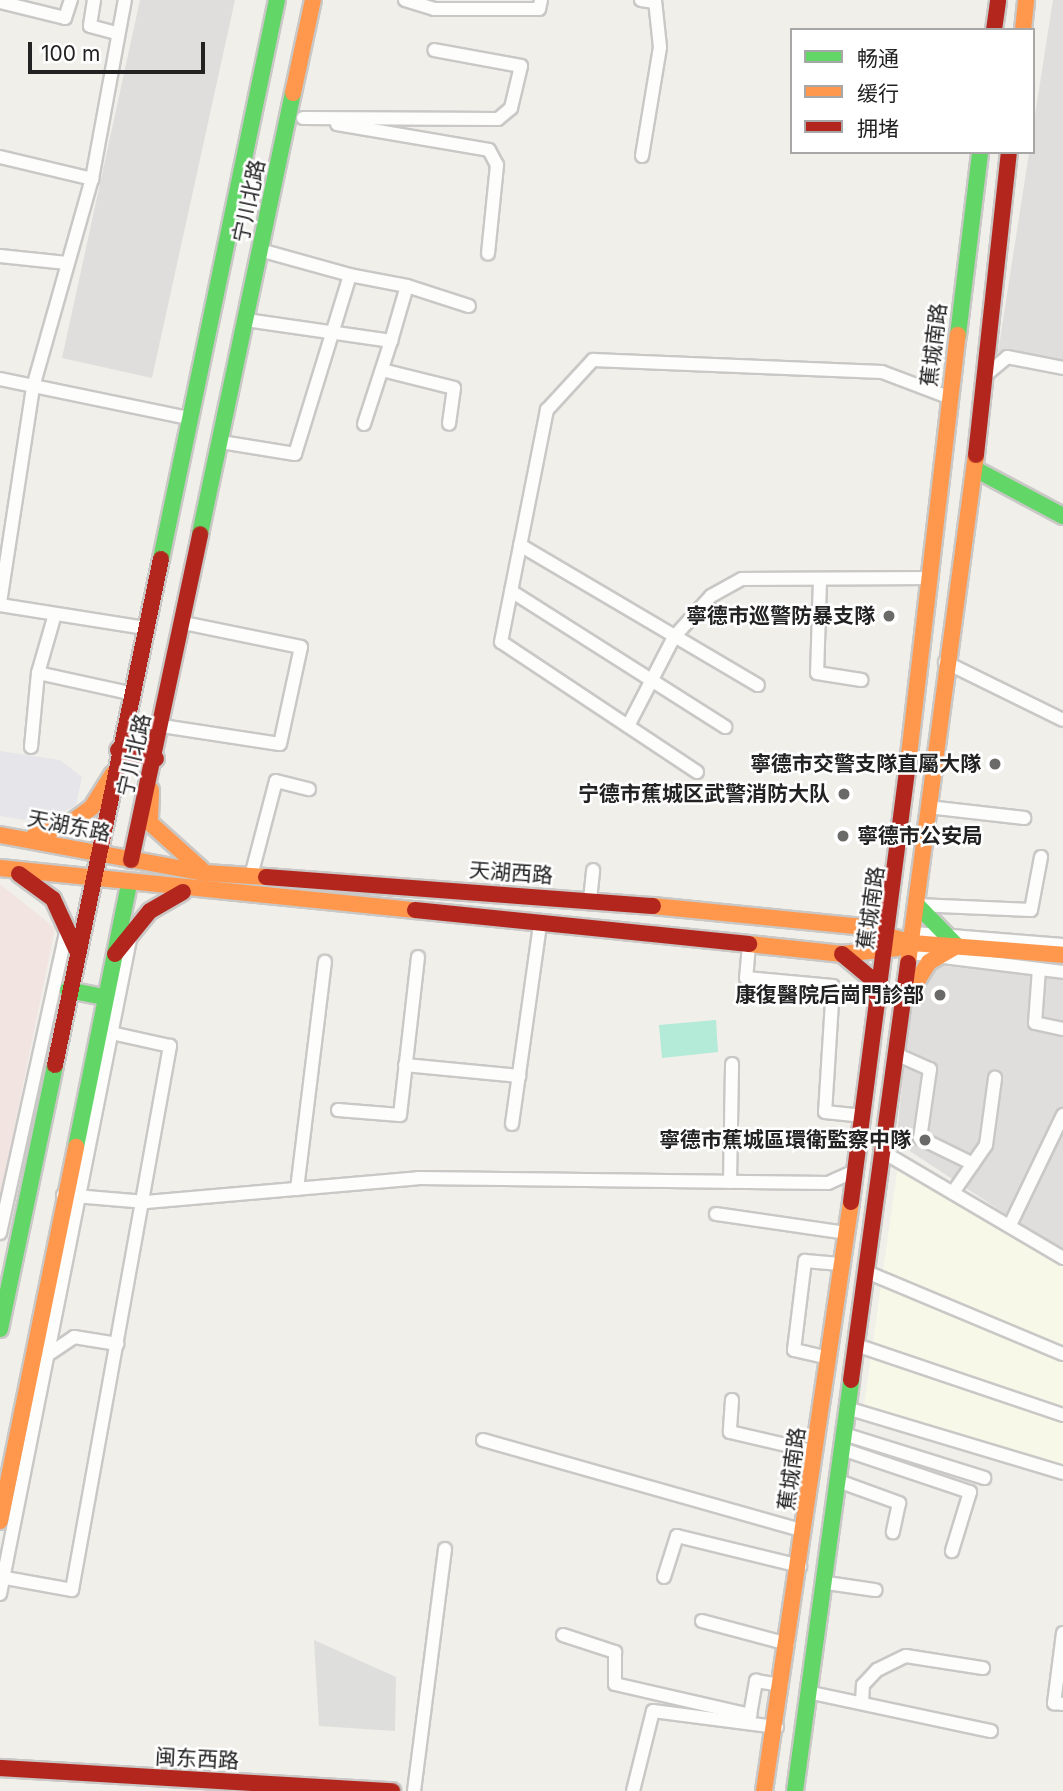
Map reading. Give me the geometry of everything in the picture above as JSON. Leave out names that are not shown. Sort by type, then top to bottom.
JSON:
[{"type":"main road","name":"宁川北路","points":[[0,1328],[6,1274],[277,0]]},
{"type":"main road","name":"宁川北路","points":[[0,1521],[28,1373],[104,1031],[105,997],[129,885],[131,860],[163,726],[260,250],[295,117],[313,0]]},
{"type":"main road","points":[[994,28],[998,0]]},
{"type":"main road","points":[[1023,28],[1026,0]]},
{"type":"main road","name":"蕉城南路","points":[[764,1791],[777,1727],[880,1002],[948,397],[980,154]]},
{"type":"main road","points":[[795,1791],[812,1693],[898,1055],[944,662],[975,469],[1009,154]]},
{"type":"main road","points":[[975,469],[1063,516]]},
{"type":"main road","points":[[118,750],[156,759]]},
{"type":"main road","points":[[26,838],[69,824],[92,807],[113,774]]},
{"type":"main road","points":[[151,780],[150,823],[172,850],[206,873]]},
{"type":"main road","points":[[2,836],[4,868]]},
{"type":"main road","name":"天湖东路","points":[[2,836],[95,850],[131,860]]},
{"type":"main road","name":"天湖西路","points":[[131,860],[206,873],[590,900],[855,926],[886,944]]},
{"type":"main road","points":[[4,868],[90,881],[842,954],[886,944],[912,943],[1063,956]]},
{"type":"main road","points":[[4,868],[53,899],[68,925],[76,949]]},
{"type":"main road","points":[[223,894],[225,874]]},
{"type":"main road","points":[[855,926],[885,911],[895,886]]},
{"type":"main road","points":[[113,957],[131,933],[164,899],[188,891]]},
{"type":"main road","points":[[917,905],[942,936],[957,946]]},
{"type":"main road","points":[[905,1001],[939,957],[957,946]]},
{"type":"main road","points":[[842,954],[871,978],[880,1002]]},
{"type":"main road","points":[[68,990],[105,997]]},
{"type":"main road","name":"闽东西路","points":[[0,1768],[392,1791]]},
{"type":"street","points":[[0,2],[65,18],[71,0]]},
{"type":"street","points":[[94,0],[90,26],[117,33]]},
{"type":"street","points":[[125,0],[92,178],[33,387],[0,604],[145,628]]},
{"type":"street","points":[[405,0],[433,9],[539,9],[541,0]]},
{"type":"street","points":[[641,0],[655,1],[660,47],[642,156]]},
{"type":"street","points":[[295,117],[498,118],[511,108],[521,66],[434,50]]},
{"type":"street","points":[[295,117],[489,150],[497,165],[488,254]]},
{"type":"street","points":[[0,157],[92,178]]},
{"type":"street","points":[[260,250],[350,275],[407,286],[470,306]]},
{"type":"street","points":[[0,256],[67,264]]},
{"type":"street","points":[[221,442],[295,454],[350,275]]},
{"type":"street","points":[[364,424],[407,286]]},
{"type":"street","points":[[246,320],[391,341]]},
{"type":"street","points":[[985,377],[1007,357],[1063,368]]},
{"type":"street","points":[[697,772],[500,642],[547,410],[593,359],[882,372],[948,397]]},
{"type":"street","points":[[382,370],[454,388],[449,424]]},
{"type":"street","points":[[0,379],[189,418]]},
{"type":"street","points":[[520,545],[758,685]]},
{"type":"street","points":[[628,726],[649,680],[674,637],[711,596],[742,579],[927,578]]},
{"type":"street","points":[[820,580],[817,673],[861,680]]},
{"type":"street","points":[[511,591],[725,727]]},
{"type":"street","points":[[31,747],[38,673],[55,614]]},
{"type":"street","points":[[163,726],[280,744],[301,647],[184,623]]},
{"type":"street","points":[[944,662],[1063,720]]},
{"type":"street","points":[[38,673],[130,693]]},
{"type":"street","points":[[251,876],[276,782],[309,789]]},
{"type":"street","points":[[928,807],[1024,818]]},
{"type":"street","points":[[917,905],[1031,910],[1041,857]]},
{"type":"street","points":[[590,900],[593,870]]},
{"type":"street","points":[[0,1233],[68,925]]},
{"type":"street","points":[[512,1124],[540,925]]},
{"type":"street","points":[[2,1577],[72,1590],[170,1046],[104,1031],[131,933]]},
{"type":"street","points":[[912,943],[942,936],[1063,945]]},
{"type":"street","points":[[912,943],[939,957],[1063,972]]},
{"type":"street","points":[[749,945],[746,978],[834,986],[825,1112],[864,1116]]},
{"type":"street","points":[[338,1110],[400,1115],[418,957]]},
{"type":"street","points":[[297,1189],[325,962]]},
{"type":"street","points":[[1039,969],[1035,1023],[1063,1030]]},
{"type":"street","points":[[898,1055],[930,1069],[920,1138],[973,1164]]},
{"type":"street","points":[[405,1065],[519,1076]]},
{"type":"street","points":[[730,1182],[732,1065]]},
{"type":"street","points":[[954,1191],[986,1145],[995,1078]]},
{"type":"street","points":[[1011,1223],[1063,1115]]},
{"type":"street","points":[[885,1153],[1011,1223],[1063,1258]]},
{"type":"street","points":[[0,1594],[47,1355],[69,1195],[142,1202],[418,1178],[828,1183],[856,1171]]},
{"type":"street","points":[[716,1214],[847,1233]]},
{"type":"street","points":[[829,1358],[794,1350],[805,1261],[843,1264]]},
{"type":"street","points":[[869,1273],[1063,1354]]},
{"type":"street","points":[[28,1373],[47,1355],[74,1337],[117,1343]]},
{"type":"street","points":[[859,1346],[1063,1415]]},
{"type":"street","points":[[732,1400],[730,1433],[816,1452]]},
{"type":"street","points":[[850,1409],[1063,1473]]},
{"type":"street","points":[[483,1440],[804,1531]]},
{"type":"street","points":[[846,1442],[984,1478]]},
{"type":"street","points":[[846,1442],[970,1492],[952,1551]]},
{"type":"street","points":[[841,1482],[899,1503],[893,1532]]},
{"type":"street","points":[[664,1577],[677,1536],[800,1566]]},
{"type":"street","points":[[414,1791],[445,1549]]},
{"type":"street","points":[[827,1583],[875,1590]]},
{"type":"street","points":[[702,1621],[789,1644]]},
{"type":"street","points":[[1063,1633],[1054,1703],[1063,1704]]},
{"type":"street","points":[[563,1635],[615,1652],[615,1684],[750,1716],[756,1681],[783,1685]]},
{"type":"street","points":[[862,1703],[863,1685],[877,1670],[906,1656],[983,1668]]},
{"type":"street","points":[[812,1693],[991,1731]]},
{"type":"street","points":[[633,1791],[653,1711],[777,1727]]},
{"type":"shaded area","points":[[140,0],[235,0],[152,378],[62,358]]},
{"type":"shaded area","points":[[1053,0],[1063,0],[1063,363],[998,352],[1029,154],[1035,154],[1035,115]]},
{"type":"shaded area","points":[[0,751],[60,760],[82,777],[76,805],[43,823],[0,816]]},
{"type":"shaded area","points":[[0,884],[55,928],[0,1198]]},
{"type":"shaded area","points":[[937,965],[1063,979],[1063,1252],[896,1142],[911,1001]]},
{"type":"shaded area","points":[[900,1151],[1063,1258],[1063,1465],[863,1413]]},
{"type":"shaded area","points":[[314,1640],[396,1677],[395,1731],[319,1726]]},
{"type":"green space","points":[[716,1020],[718,1052],[662,1058],[659,1025]]},
{"type":"traffic: fast","points":[[161,559],[277,0]]},
{"type":"traffic: fast","points":[[200,534],[293,93]]},
{"type":"traffic: fast","points":[[958,335],[980,154]]},
{"type":"traffic: fast","points":[[975,469],[1063,516]]},
{"type":"traffic: fast","points":[[76,1147],[129,885]]},
{"type":"traffic: fast","points":[[917,905],[957,946]]},
{"type":"traffic: fast","points":[[68,990],[105,997]]},
{"type":"traffic: fast","points":[[0,1329],[55,1065]]},
{"type":"traffic: fast","points":[[795,1791],[851,1380]]},
{"type":"traffic: slow","points":[[293,93],[313,0]]},
{"type":"traffic: slow","points":[[1023,28],[1026,0]]},
{"type":"traffic: slow","points":[[908,764],[958,335]]},
{"type":"traffic: slow","points":[[908,963],[976,455]]},
{"type":"traffic: slow","points":[[34,836],[69,824],[92,807],[113,774]]},
{"type":"traffic: slow","points":[[151,790],[150,823],[201,869]]},
{"type":"traffic: slow","points":[[0,835],[206,873],[266,877]]},
{"type":"traffic: slow","points":[[0,868],[415,910]]},
{"type":"traffic: slow","points":[[653,906],[855,926],[912,943],[1063,955]]},
{"type":"traffic: slow","points":[[749,944],[842,954],[898,948]]},
{"type":"traffic: slow","points":[[907,997],[929,962],[957,946]]},
{"type":"traffic: slow","points":[[0,1521],[76,1147]]},
{"type":"traffic: slow","points":[[764,1791],[851,1202]]},
{"type":"traffic: jam","points":[[994,28],[998,0]]},
{"type":"traffic: jam","points":[[976,455],[1009,154]]},
{"type":"traffic: jam","points":[[131,860],[200,534]]},
{"type":"traffic: jam","points":[[55,1065],[161,559]]},
{"type":"traffic: jam","points":[[118,750],[156,759]]},
{"type":"traffic: jam","points":[[851,1202],[908,764]]},
{"type":"traffic: jam","points":[[19,874],[53,899],[76,949]]},
{"type":"traffic: jam","points":[[266,877],[653,906]]},
{"type":"traffic: jam","points":[[115,954],[150,911],[183,892]]},
{"type":"traffic: jam","points":[[415,910],[749,944]]},
{"type":"traffic: jam","points":[[842,954],[871,978],[879,1001]]},
{"type":"traffic: jam","points":[[851,1380],[908,963]]},
{"type":"traffic: jam","points":[[0,1768],[392,1791]]},
{"type":"place","name":"寧德市巡警防暴支隊","points":[[889,616]]},
{"type":"place","name":"寧德市交警支隊直屬大隊","points":[[995,764]]},
{"type":"place","name":"宁德市蕉城区武警消防大队","points":[[844,794]]},
{"type":"place","name":"寧德市公安局","points":[[843,836]]},
{"type":"place","name":"康復醫院后崗門診部","points":[[940,995]]},
{"type":"place","name":"寧德市蕉城區環衛監察中隊","points":[[925,1140]]}]
